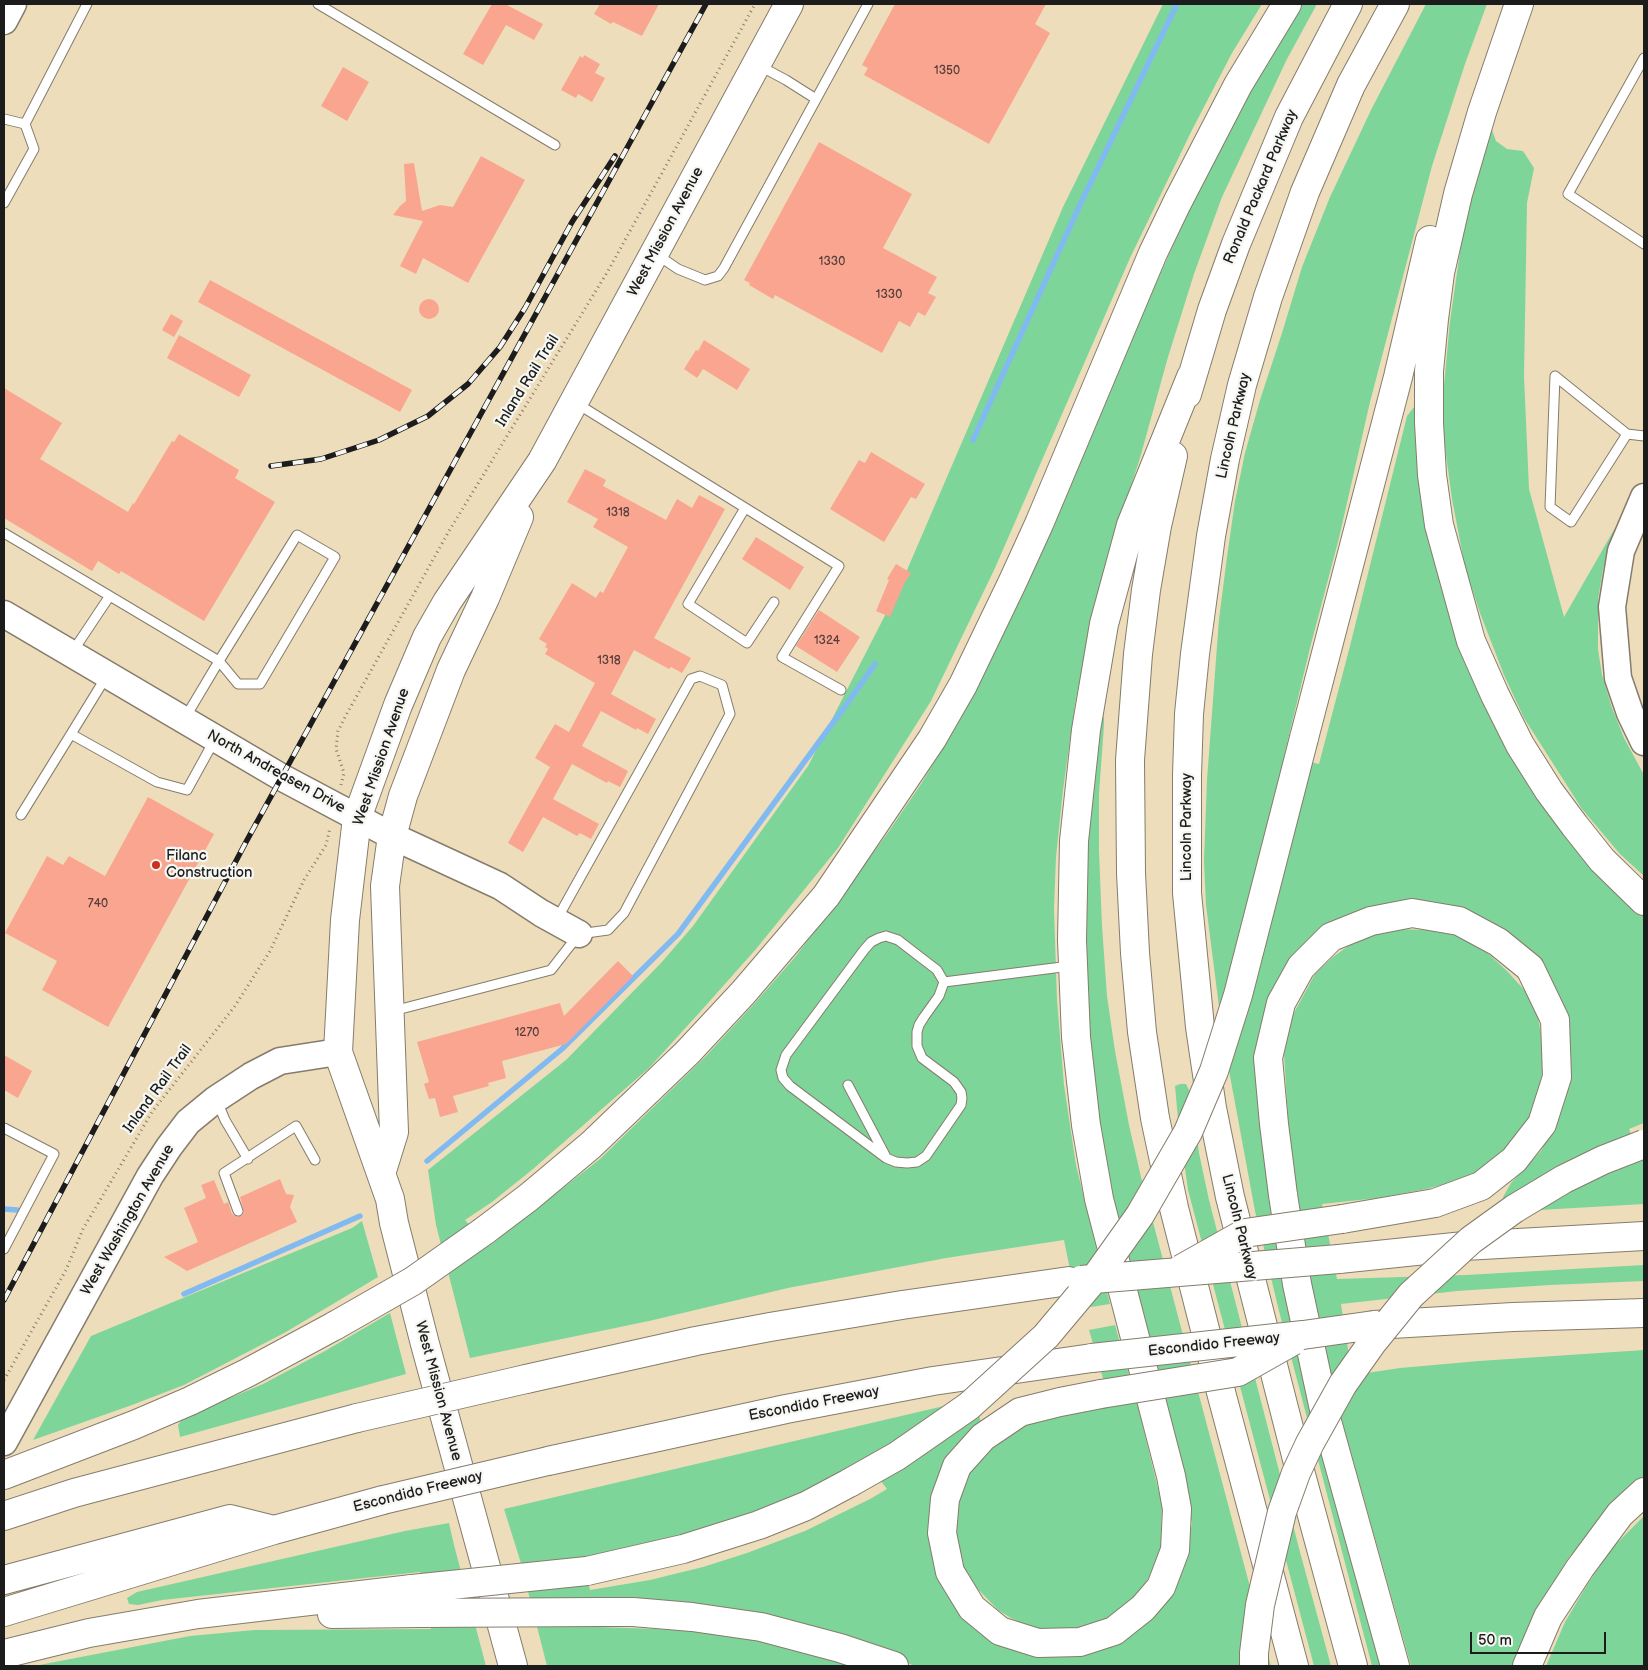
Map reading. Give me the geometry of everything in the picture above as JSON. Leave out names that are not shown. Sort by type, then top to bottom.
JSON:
[{"type":"main road","name":"West Mission Avenue","points":[[513,1666],[425,1344],[394,1223],[390,1199],[338,1052],[345,920],[357,818],[398,705],[427,637],[447,602],[542,461],[789,4]]},
{"type":"main road","points":[[4,1475],[134,1425],[190,1401],[247,1373],[413,1281],[484,1231],[529,1197],[591,1145],[687,1053],[826,896],[932,739],[963,685],[1020,565],[1176,203],[1238,85],[1287,4]]},
{"type":"main road","name":"Ronald Packard Parkway","points":[[1191,377],[1212,310],[1233,254],[1289,117],[1348,4]]},
{"type":"main road","name":"Lincoln Parkway","points":[[1353,1666],[1300,1471],[1235,1216],[1212,1108],[1200,1027],[1187,893],[1187,775],[1189,714],[1210,536],[1242,384],[1268,296],[1305,192],[1352,85],[1395,4]]},
{"type":"main road","points":[[4,1654],[89,1633],[198,1614],[416,1601],[587,1571],[683,1549],[759,1525],[806,1506],[897,1456],[969,1406],[1046,1336],[1098,1274],[1140,1215],[1188,1132],[1214,1071],[1238,996],[1398,377],[1444,184],[1475,78],[1502,4]]},
{"type":"main road","points":[[1518,4],[1482,112],[1458,194],[1440,273],[1429,372],[1432,475],[1439,525],[1471,641],[1520,745],[1549,791],[1602,860],[1644,901]]},
{"type":"main road","points":[[1191,377],[1131,524],[1104,624],[1086,730],[1074,841],[1072,940],[1076,1037],[1086,1125],[1099,1199],[1171,1476],[1177,1509],[1175,1550],[1161,1586],[1143,1608],[1114,1632],[1080,1642],[1038,1643],[1000,1631],[972,1608],[950,1572],[942,1533],[945,1499],[957,1466],[983,1437],[1020,1412],[1100,1394],[1238,1372],[1303,1335]]},
{"type":"main road","points":[[1191,377],[1157,526],[1138,654],[1130,760],[1134,954],[1142,1032],[1152,1099],[1174,1208],[1294,1666]]},
{"type":"main road","name":"West Mission Avenue","points":[[381,1174],[394,1132],[385,886],[392,836],[403,796],[451,670],[485,598],[542,461]]},
{"type":"main road","points":[[1172,1273],[1245,1232],[1342,1220],[1435,1203],[1481,1186],[1514,1160],[1542,1124],[1557,1077],[1555,1020],[1530,968],[1498,942],[1459,921],[1412,913],[1371,921],[1331,937],[1301,966],[1281,1003],[1268,1058],[1283,1195],[1297,1284],[1325,1414],[1395,1666]]},
{"type":"main road","points":[[1254,1666],[1260,1605],[1282,1512],[1296,1473],[1310,1443],[1343,1384],[1372,1343],[1410,1295],[1471,1240],[1514,1209],[1564,1179],[1644,1144]]},
{"type":"main road","points":[[4,1516],[74,1493],[357,1418],[696,1341],[902,1305],[1069,1281],[1339,1259],[1464,1246],[1644,1236]]},
{"type":"main road","name":"Escondido Freeway","points":[[6,1612],[274,1530],[383,1500],[548,1461],[786,1409],[933,1381],[1092,1358],[1303,1335],[1374,1325],[1504,1317],[1644,1313]]},
{"type":"main road","points":[[1528,1666],[1548,1617],[1580,1568],[1620,1514],[1644,1492]]},
{"type":"main road","points":[[4,1580],[230,1519],[274,1530]]},
{"type":"main road","points":[[416,1601],[692,1616],[761,1627],[840,1648],[894,1666]]},
{"type":"street","points":[[4,21],[13,4]]},
{"type":"street","points":[[1644,497],[1621,551],[1612,607],[1618,678],[1630,713],[1644,742]]},
{"type":"street","name":"North Andreasen Drive","points":[[4,614],[281,777],[392,836],[500,886],[579,934]]},
{"type":"street","name":"West Washington Avenue","points":[[4,1442],[150,1176],[188,1122],[216,1099],[251,1076],[280,1061],[338,1052]]},
{"type":"lane","points":[[4,203],[34,149],[25,124],[87,4]]},
{"type":"lane","points":[[318,4],[555,145]]},
{"type":"lane","points":[[654,253],[678,269],[705,280],[718,276],[868,4]]},
{"type":"lane","points":[[1644,58],[1568,194],[1644,244]]},
{"type":"lane","points":[[756,64],[816,99]]},
{"type":"lane","points":[[4,119],[25,124]]},
{"type":"lane","points":[[1627,434],[1571,522],[1550,507],[1555,376],[1627,434],[1644,436]]},
{"type":"lane","points":[[574,402],[839,566],[782,657],[841,690]]},
{"type":"lane","points":[[745,508],[688,604],[747,643],[774,602]]},
{"type":"lane","points":[[4,533],[109,597],[220,661],[238,684],[260,684],[336,557],[297,536],[220,661],[184,720]]},
{"type":"lane","points":[[72,654],[109,597]]},
{"type":"lane","points":[[21,815],[108,675]]},
{"type":"lane","points":[[389,1012],[551,970],[579,934],[608,930],[624,913],[730,714],[722,685],[700,676],[692,678],[556,921]]},
{"type":"lane","points":[[71,734],[157,782],[187,790],[216,739]]},
{"type":"lane","points":[[886,936],[898,940],[938,970],[944,982],[939,996],[919,1025],[917,1046],[922,1058],[958,1086],[961,1092],[961,1105],[926,1156],[917,1162],[896,1162],[886,1158],[790,1086],[783,1078],[783,1062],[786,1055],[864,950],[879,938],[886,936]]},
{"type":"lane","points":[[944,982],[1073,966]]},
{"type":"lane","points":[[848,1085],[886,1158]]},
{"type":"lane","points":[[216,1099],[225,1120],[248,1159]]},
{"type":"lane","points":[[238,1211],[224,1173],[296,1126],[316,1160]]},
{"type":"lane","points":[[4,1128],[54,1154],[4,1249]]},
{"type":"path","name":"Inland Rail Trail","points":[[344,773],[336,749],[338,732],[345,717],[449,530],[608,271],[755,4]]},
{"type":"path","name":"Inland Rail Trail","points":[[4,1380],[66,1270],[84,1229],[118,1168],[152,1112],[218,1029],[253,980],[270,952],[304,880],[326,845]]},
{"type":"green space","points":[[1163,4],[1262,4],[1232,53],[1192,130],[1130,258],[995,568],[931,701],[838,848],[756,949],[700,1012],[649,1068],[533,1169],[492,1202],[465,1220],[489,1246],[600,1159],[706,1056],[754,1004],[796,956],[887,834],[921,784],[958,723],[993,655],[1029,580],[1153,290],[1192,204],[1240,110],[1302,4],[1317,4],[1287,59],[1222,197],[1194,274],[1091,621],[1075,704],[1056,857],[1054,909],[1057,1000],[1064,1085],[1076,1165],[1110,1304],[1078,1309],[1064,1240],[946,1258],[788,1288],[649,1321],[470,1358],[436,1225],[428,1170],[566,1060],[661,963],[693,926],[808,766],[901,584],[1063,207]]},
{"type":"green space","points":[[1426,4],[1487,4],[1465,64],[1432,166],[1370,402],[1339,538],[1284,756],[1319,764],[1407,416],[1414,407],[1419,408],[1463,640],[1644,913],[1644,1123],[1629,1129],[1639,1152],[1644,1151],[1644,1204],[1540,1210],[1516,1215],[1504,1205],[1503,1197],[1511,1183],[1541,1151],[1554,1126],[1565,1101],[1570,1058],[1563,1023],[1529,950],[1511,934],[1466,911],[1348,919],[1260,1041],[1385,1666],[1372,1666],[1279,1311],[1255,1211],[1223,1038],[1206,905],[1204,861],[1207,780],[1219,619],[1235,501],[1245,453],[1302,267],[1330,197],[1372,108]]},
{"type":"green space","points":[[1489,122],[1496,141],[1507,149],[1523,151],[1534,168],[1527,203],[1524,376],[1529,489],[1564,617],[1615,528],[1603,569],[1598,599],[1598,649],[1602,675],[1612,708],[1624,738],[1644,775],[1644,876],[1620,854],[1582,809],[1524,718],[1504,675],[1480,613],[1465,567],[1452,499],[1444,440],[1444,385],[1450,321],[1461,245]]},
{"type":"green space","points":[[1100,714],[1104,717],[1099,794],[1102,926],[1107,996],[1115,1051],[1141,1177],[1271,1666],[915,1666],[898,1659],[594,1604],[600,1627],[715,1633],[770,1643],[853,1666],[547,1666],[520,1560],[504,1509],[961,1402],[977,1410],[981,1422],[952,1458],[948,1587],[1067,1655],[1187,1553],[1192,1523],[1113,1213],[1087,1039],[1081,875]],"holes":[[[864,1459],[887,1489],[805,1531],[747,1553],[703,1567],[650,1580],[590,1590],[582,1557],[678,1540],[793,1499]]]},
{"type":"green space","points":[[1399,929],[1426,930],[1457,935],[1483,949],[1507,971],[1527,993],[1538,1018],[1542,1039],[1543,1061],[1541,1084],[1535,1108],[1521,1131],[1506,1151],[1485,1168],[1464,1179],[1426,1189],[1378,1198],[1322,1204],[1337,1279],[1466,1275],[1644,1265],[1644,1281],[1457,1291],[1341,1304],[1350,1362],[1360,1374],[1400,1368],[1479,1361],[1644,1350],[1644,1479],[1612,1508],[1569,1557],[1539,1607],[1514,1666],[1411,1666],[1333,1389],[1311,1291],[1290,1151],[1284,1054],[1290,1020],[1315,974],[1333,957],[1355,941],[1377,932]]},
{"type":"green space","points":[[1186,1084],[1191,1094],[1199,1153],[1209,1200],[1331,1666],[1314,1666],[1188,1190],[1175,1086]]},
{"type":"green space","points":[[362,1221],[378,1277],[286,1332],[184,1385],[33,1440],[91,1336],[352,1228]]},
{"type":"green space","points":[[390,1313],[406,1374],[180,1437],[178,1425],[183,1418],[263,1384]]},
{"type":"green space","points":[[1115,1325],[1162,1505],[1161,1551],[1139,1594],[1124,1609],[1103,1622],[1084,1627],[1050,1631],[1028,1626],[998,1610],[973,1584],[964,1568],[956,1531],[956,1512],[960,1492],[969,1470],[981,1455],[1024,1426],[1043,1419],[1111,1406],[1089,1330]]},
{"type":"green space","points":[[1644,1516],[1644,1666],[1546,1666],[1565,1622],[1587,1585],[1612,1548]]},
{"type":"green space","points":[[449,1523],[486,1666],[34,1666],[190,1636],[254,1630],[431,1629],[420,1572],[162,1600],[138,1605],[129,1604],[127,1598],[137,1592],[405,1531]]},
{"type":"building","points":[[492,4],[505,4],[543,24],[534,40],[506,25],[483,65],[463,54]]},
{"type":"building","points":[[600,4],[659,4],[642,36],[613,22],[611,24],[594,14]]},
{"type":"building","points":[[895,4],[1046,4],[1035,24],[1050,33],[989,144],[864,75],[868,68],[862,65]]},
{"type":"building","points":[[584,55],[600,64],[595,73],[605,78],[592,102],[578,94],[576,98],[561,90],[580,56],[583,58]]},
{"type":"building","points":[[343,67],[369,82],[347,121],[321,106]]},
{"type":"building","points":[[819,142],[912,194],[883,248],[937,277],[928,293],[936,297],[925,316],[918,312],[910,327],[899,321],[882,353],[775,295],[773,299],[744,280]]},
{"type":"building","points":[[481,156],[525,180],[468,283],[423,258],[416,274],[400,266],[423,221],[393,215],[406,201],[404,164],[414,163],[422,211],[440,205],[453,207]]},
{"type":"building","points":[[210,280],[412,390],[400,412],[198,302]]},
{"type":"building","points":[[429,299],[436,302],[439,309],[436,316],[429,319],[422,316],[419,309],[422,302]]},
{"type":"building","points":[[171,314],[183,321],[174,337],[162,330]]},
{"type":"building","points":[[179,335],[251,375],[239,397],[167,358]]},
{"type":"building","points":[[704,340],[750,369],[737,390],[703,369],[697,378],[684,369]]},
{"type":"building","points":[[4,388],[62,423],[40,459],[128,512],[172,441],[174,442],[179,434],[239,470],[235,478],[275,502],[204,621],[121,571],[119,574],[98,561],[92,571],[4,518]]},
{"type":"building","points":[[871,452],[925,484],[916,499],[911,497],[884,542],[830,509],[859,460],[865,463]]},
{"type":"building","points":[[585,469],[606,480],[603,486],[666,520],[677,499],[692,508],[699,495],[725,509],[654,638],[691,658],[682,673],[671,667],[669,669],[634,650],[611,694],[656,719],[648,734],[637,728],[636,730],[601,711],[582,746],[628,771],[620,787],[608,781],[607,783],[572,764],[553,799],[599,824],[591,839],[580,833],[577,836],[543,817],[523,852],[508,843],[550,767],[535,758],[555,724],[569,732],[595,683],[545,654],[548,649],[545,647],[547,644],[539,639],[572,583],[596,598],[600,591],[603,593],[628,547],[593,527],[598,519],[567,502]]},
{"type":"building","points":[[756,537],[804,567],[790,590],[742,559]]},
{"type":"building","points":[[896,564],[911,573],[904,584],[890,617],[876,611],[889,580],[887,579]]},
{"type":"building","points":[[819,610],[860,637],[837,672],[796,646]]},
{"type":"building","points":[[148,797],[214,834],[108,1027],[42,990],[57,961],[5,933],[47,856],[63,865],[69,856],[105,876]]},
{"type":"building","points":[[618,961],[633,976],[566,1044],[502,1061],[506,1078],[488,1083],[489,1086],[453,1096],[458,1112],[440,1117],[435,1098],[429,1099],[424,1084],[429,1082],[417,1042],[560,1003],[564,1016]]},
{"type":"building","points":[[4,1055],[32,1071],[18,1098],[4,1090]]},
{"type":"building","points":[[280,1179],[286,1194],[294,1195],[290,1207],[297,1222],[187,1271],[164,1257],[198,1242],[184,1208],[206,1198],[201,1185],[214,1180],[224,1204],[228,1202],[232,1214],[237,1217],[244,1212],[240,1197]]},
{"type":"waterway","points":[[973,440],[1078,209],[1177,4]]},
{"type":"waterway","points":[[427,1161],[562,1049],[678,934],[875,664]]},
{"type":"waterway","points":[[4,1209],[17,1210]]},
{"type":"waterway","points":[[184,1294],[360,1216]]},
{"type":"railway","points":[[4,1300],[246,842],[706,4]]},
{"type":"railway","points":[[271,466],[321,459],[379,440],[428,416],[468,384],[500,347],[525,308],[572,222],[615,156]]},
{"type":"place","name":"Filanc Construction","points":[[156,865]]}]
